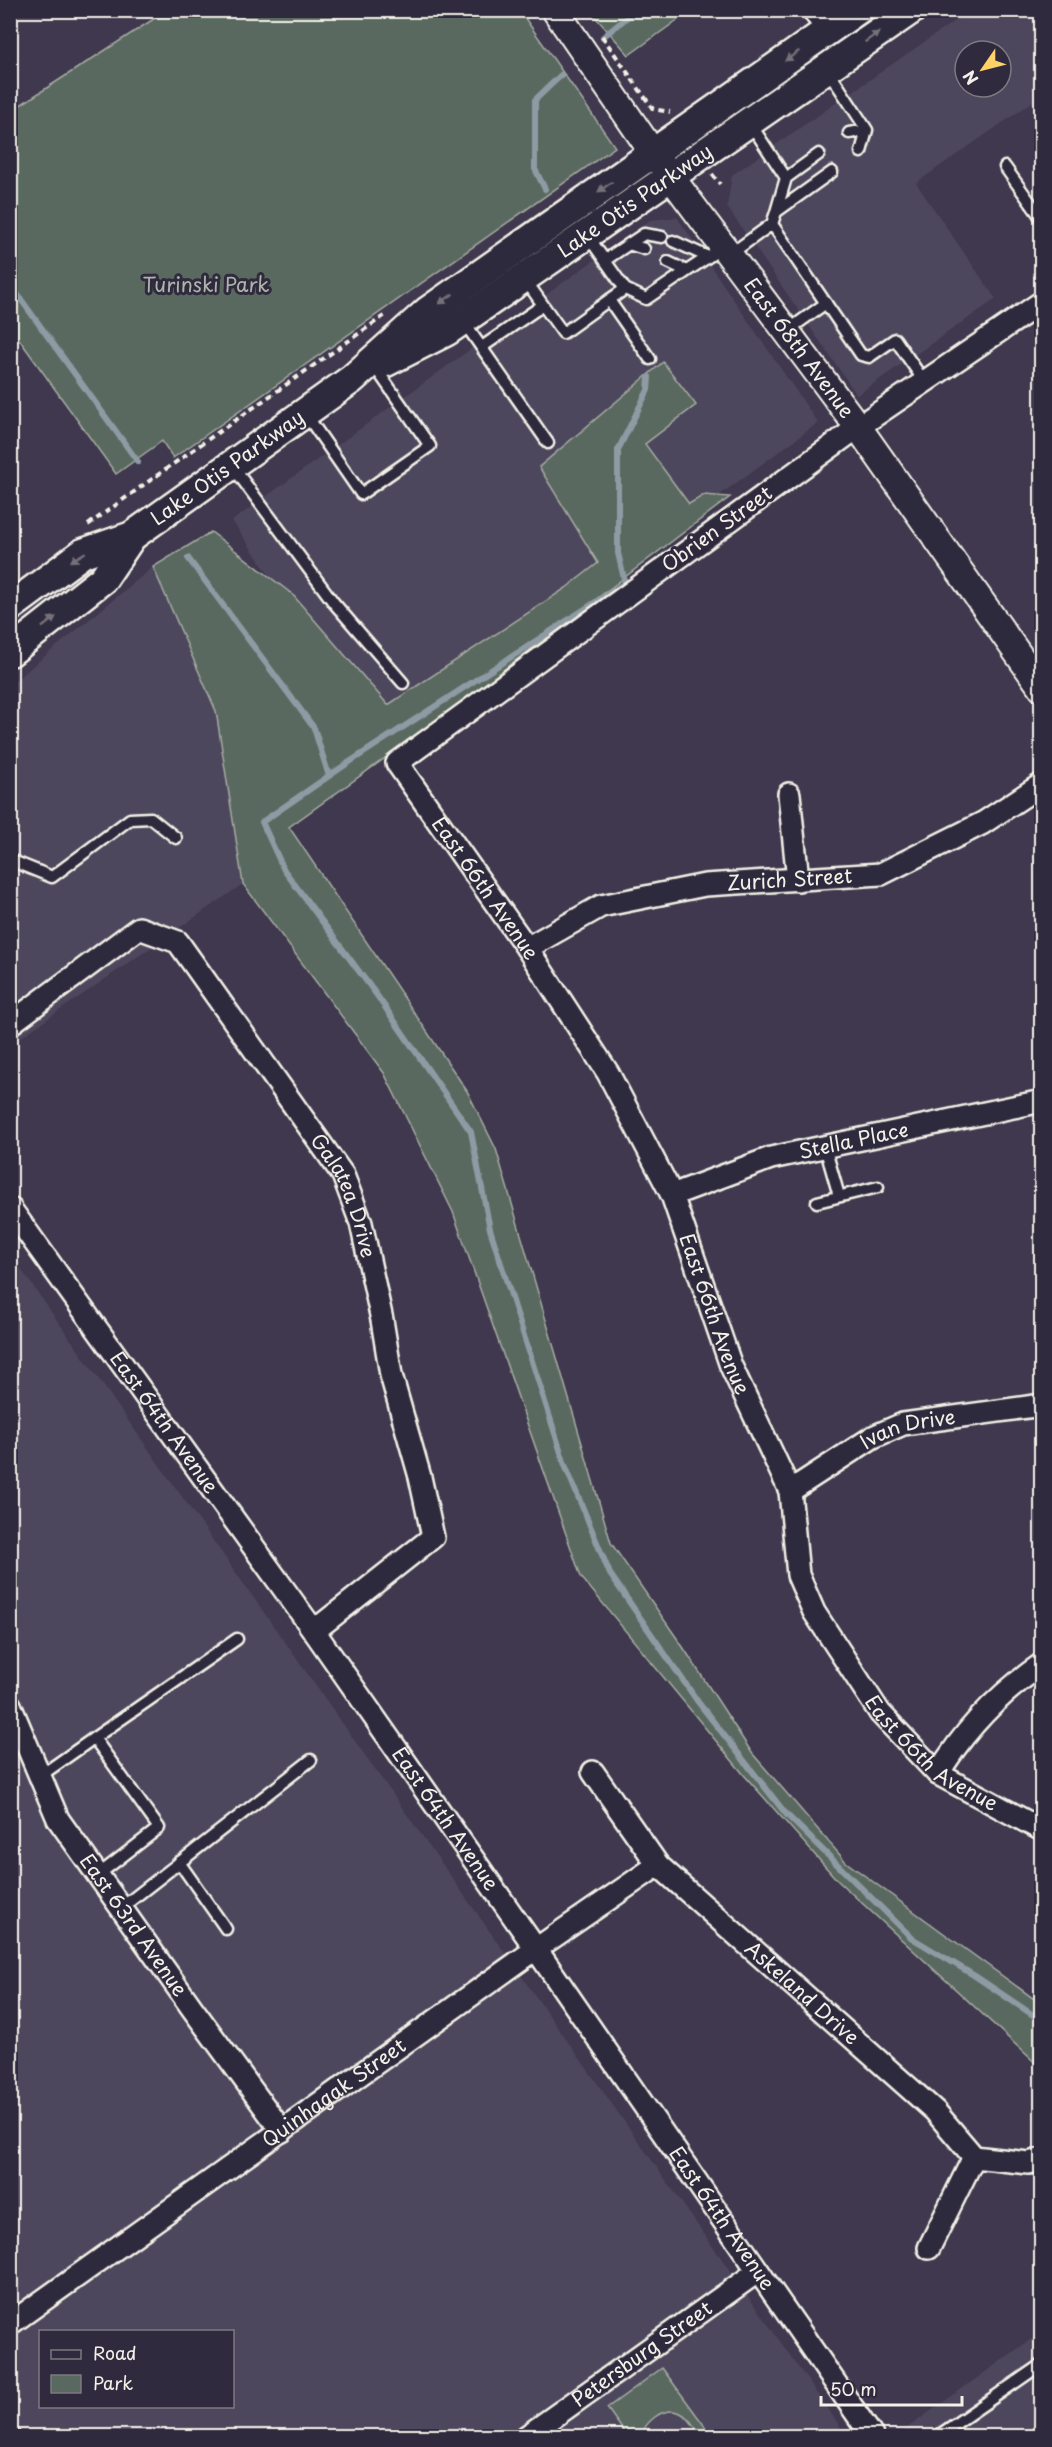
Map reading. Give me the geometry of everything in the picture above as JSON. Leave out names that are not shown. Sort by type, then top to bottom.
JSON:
[{"type":"main road","name":"Lake Otis Parkway","points":[[364,373],[428,311],[653,153],[820,21],[857,10]]},
{"type":"main road","name":"Lake Otis Parkway","points":[[10,607],[83,553],[132,536],[304,412],[364,373],[447,331],[911,10]]},
{"type":"main road","name":"Lake Otis Parkway","points":[[10,652],[104,579],[132,536]]},
{"type":"main road","points":[[10,621],[34,603],[39,584]]},
{"type":"street","name":"East 68th Avenue","points":[[555,10],[671,177],[720,253],[786,331],[858,427],[1041,688]]},
{"type":"street","name":"Obrien Street","points":[[397,763],[858,427],[1041,302]]},
{"type":"street","name":"East 66th Avenue","points":[[397,763],[527,948],[608,1073],[672,1195],[731,1366],[790,1491],[798,1575],[814,1612],[880,1713],[938,1774],[1041,1830]]},
{"type":"street","name":"Zurich Street","points":[[527,948],[601,906],[705,885],[881,874],[983,824],[1041,784]]},
{"type":"street","points":[[789,794],[798,880]]},
{"type":"street","name":"Galatea Drive","points":[[10,1024],[139,928],[178,942],[343,1176],[361,1223],[382,1320],[391,1375],[434,1537],[314,1631]]},
{"type":"street","name":"Stella Place","points":[[672,1195],[771,1158],[1041,1101]]},
{"type":"street","name":"East 64th Avenue","points":[[10,1208],[314,1631],[537,1949],[757,2272],[872,2436]]},
{"type":"street","name":"Ivan Drive","points":[[790,1491],[873,1437],[903,1424],[1041,1405]]},
{"type":"street","points":[[938,1774],[954,1746],[1013,1684],[1041,1664]]},
{"type":"street","name":"East 63rd Avenue","points":[[10,1705],[58,1819],[282,2131]]},
{"type":"street","name":"Askeland Drive","points":[[593,1772],[658,1865],[935,2111],[974,2157]]},
{"type":"street","name":"Quinhagak Street","points":[[10,2324],[658,1865]]},
{"type":"street","points":[[929,2248],[974,2157],[1029,2163],[1041,2159]]},
{"type":"street","name":"Petersburg Street","points":[[527,2436],[757,2272]]},
{"type":"lane","points":[[827,69],[867,130],[861,152]]},
{"type":"lane","points":[[750,123],[786,178]]},
{"type":"lane","points":[[849,133],[867,130]]},
{"type":"lane","points":[[587,234],[625,289],[646,299],[687,271],[772,224],[786,178],[819,154]]},
{"type":"lane","points":[[1005,167],[1041,219]]},
{"type":"lane","points":[[776,212],[832,172]]},
{"type":"lane","points":[[772,224],[861,355],[869,357],[895,339],[924,381]]},
{"type":"lane","points":[[605,260],[644,234],[662,237]]},
{"type":"lane","points":[[673,241],[720,253]]},
{"type":"lane","points":[[629,244],[644,249]]},
{"type":"lane","points":[[668,262],[687,271]]},
{"type":"lane","points":[[524,278],[563,333],[625,289]]},
{"type":"lane","points":[[609,300],[651,359]]},
{"type":"lane","points":[[786,331],[826,303]]},
{"type":"lane","points":[[482,348],[543,305]]},
{"type":"lane","points":[[463,320],[548,442]]},
{"type":"lane","points":[[304,412],[361,494],[430,446],[364,373]]},
{"type":"lane","points":[[231,464],[334,603],[403,683]]},
{"type":"lane","points":[[10,860],[52,877],[130,819],[151,818],[176,838]]},
{"type":"lane","points":[[825,1147],[839,1196]]},
{"type":"lane","points":[[817,1202],[878,1187]]},
{"type":"lane","points":[[40,1776],[237,1639]]},
{"type":"lane","points":[[94,1738],[159,1828],[98,1875]]},
{"type":"lane","points":[[121,1908],[311,1760]]},
{"type":"lane","points":[[179,1862],[226,1929]]},
{"type":"lane","points":[[938,2436],[1041,2364]]},
{"type":"lane","points":[[10,2430],[15,2436]]},
{"type":"path","points":[[597,28],[653,109],[667,113]]},
{"type":"path","points":[[80,531],[246,411],[274,394],[395,308]]},
{"type":"shaded area","points":[[969,11],[1041,11],[1041,96],[916,183],[996,299],[857,395],[727,207],[732,175]]},
{"type":"shaded area","points":[[677,217],[818,423],[384,741],[232,521],[650,220]]},
{"type":"shaded area","points":[[153,567],[216,711],[243,884],[11,1044],[11,684]]},
{"type":"shaded area","points":[[11,1255],[847,2436],[11,2436]]},
{"type":"shaded area","points":[[1041,2332],[1041,2436],[907,2436],[903,2431]]},
{"type":"green space","name":"Turinski Park","points":[[166,11],[520,11],[615,147],[173,458],[162,441],[116,474],[11,328],[11,111]]},
{"type":"green space","points":[[590,11],[690,11],[629,55]]},
{"type":"green space","points":[[663,362],[696,405],[645,444],[689,504],[704,495],[730,497],[427,728],[289,827],[467,1091],[496,1149],[611,1543],[683,1647],[752,1753],[846,1862],[1041,2004],[1041,2068],[838,1881],[744,1775],[581,1577],[453,1212],[384,1073],[243,884],[216,711],[153,567],[211,532],[292,594],[388,705],[566,588],[598,563],[539,467]]},
{"type":"green space","points":[[662,2368],[712,2436],[701,2436],[685,2416],[672,2411],[660,2414],[650,2421],[641,2436],[627,2436],[607,2408]]},
{"type":"waterway","points":[[603,37],[636,10]]},
{"type":"waterway","points":[[545,189],[535,169],[535,100],[561,75]]},
{"type":"waterway","points":[[10,284],[138,462]]},
{"type":"waterway","points":[[649,377],[648,390],[618,450],[618,553],[625,583],[345,765],[262,822],[284,870],[378,997],[471,1132],[490,1229],[565,1465],[610,1574],[698,1702],[786,1814],[912,1938],[975,1976],[1042,2021]]},
{"type":"waterway","points":[[188,558],[314,728],[329,776]]}]
